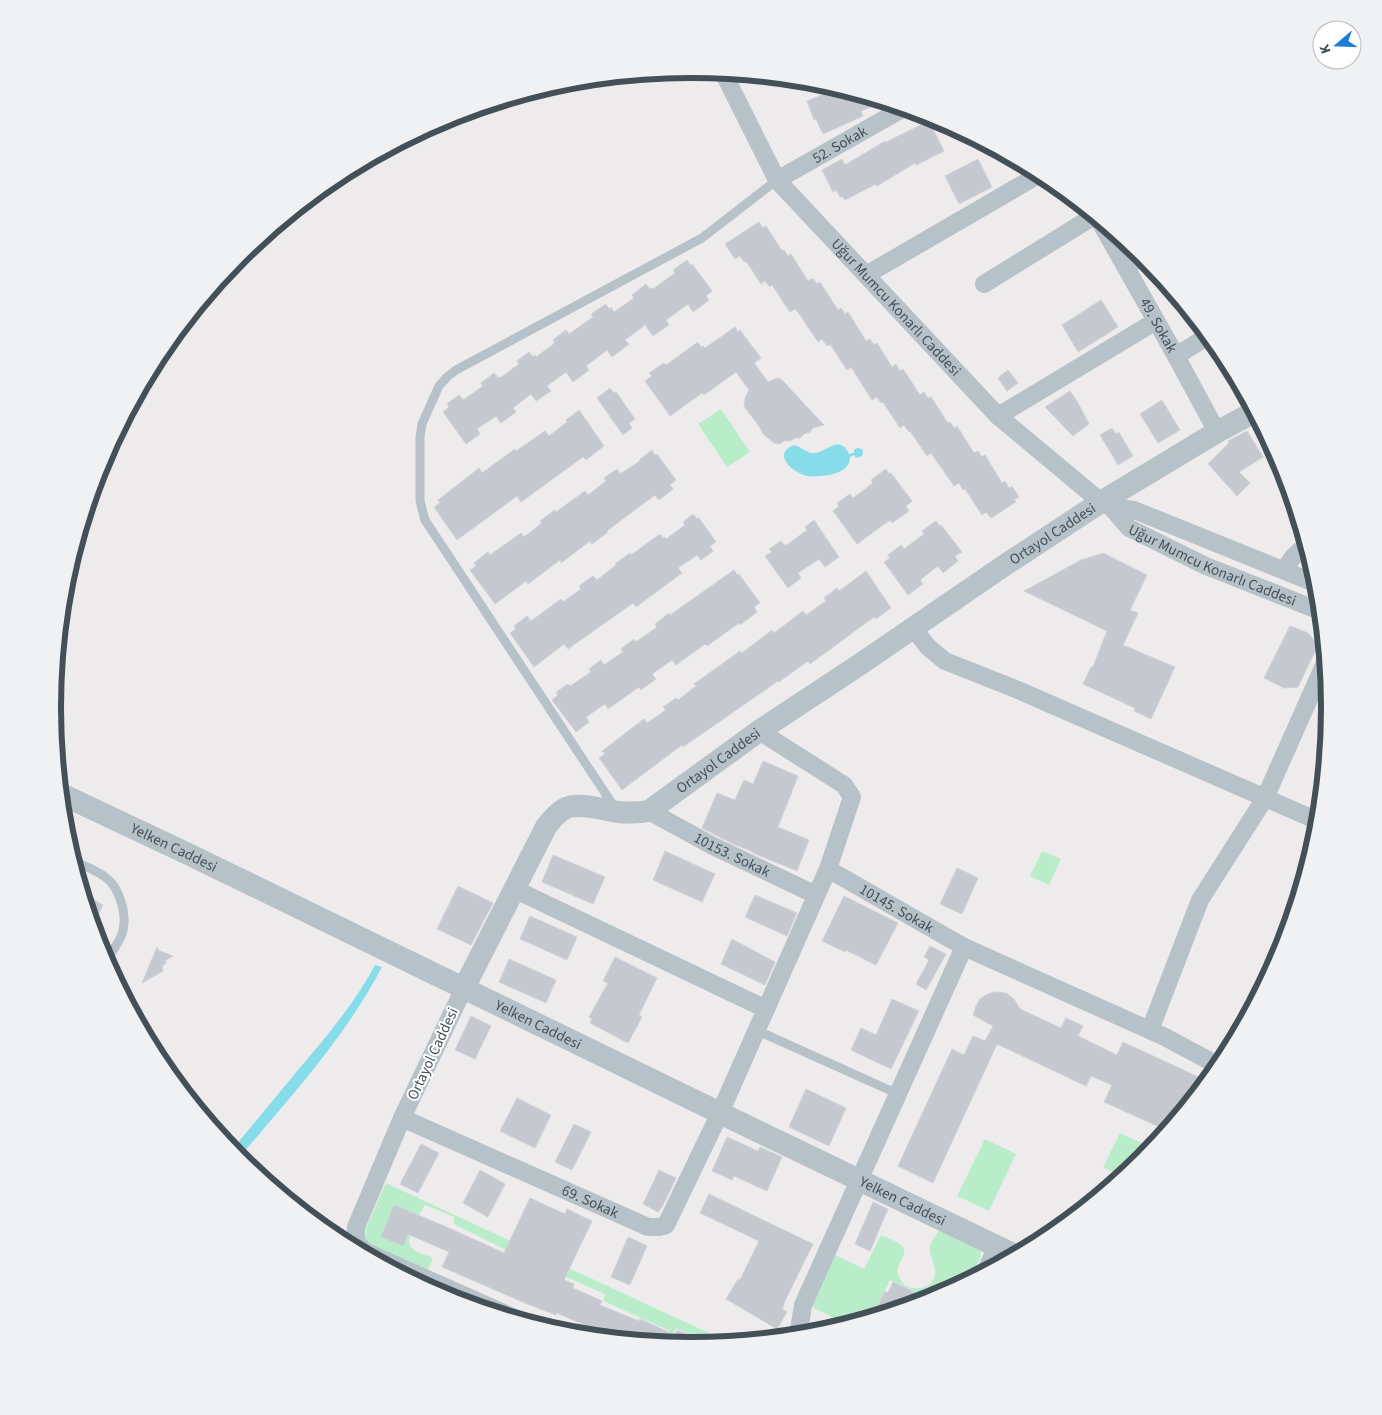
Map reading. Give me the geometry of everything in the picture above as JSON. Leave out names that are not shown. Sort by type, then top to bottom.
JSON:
[{"type":"street","name":"Uğur Mumcu Konarlı Caddesi","points":[[726,79],[777,180],[998,416],[1106,505],[1129,528],[1206,566],[1312,608]]},
{"type":"street","name":"52. Sokak","points":[[777,180],[896,112]]},
{"type":"street","points":[[866,275],[1032,178]]},
{"type":"street","points":[[984,284],[1088,220]]},
{"type":"street","name":"49. Sokak","points":[[1107,235],[1217,432]]},
{"type":"street","points":[[1126,267],[1135,261]]},
{"type":"street","points":[[998,416],[1156,320]]},
{"type":"street","points":[[1176,356],[1202,340]]},
{"type":"street","name":"Ortayol Caddesi","points":[[356,1240],[356,1227],[402,1118],[514,889],[546,827],[555,816],[567,808],[588,806],[618,812],[636,813],[649,811],[758,731],[859,665],[1005,565],[1106,505],[1217,432],[1248,415]]},
{"type":"street","name":"Uğur Mumcu Konarlı Caddesi","points":[[1106,505],[1134,510],[1308,580]]},
{"type":"street","points":[[1284,570],[1293,556],[1300,550]]},
{"type":"street","points":[[913,628],[928,647],[945,661],[1018,690],[1311,818]]},
{"type":"street","points":[[1150,1030],[1200,900],[1265,798],[1319,675]]},
{"type":"street","name":"69. Sokak","points":[[402,1118],[648,1227],[666,1225],[720,1113],[828,869],[852,797],[844,785],[758,731]]},
{"type":"street","name":"Yelken Caddesi","points":[[68,797],[186,852],[1008,1252]]},
{"type":"street","name":"10153. Sokak","points":[[649,811],[711,845],[816,896]]},
{"type":"street","name":"10145. Sokak","points":[[828,869],[964,947],[1150,1030],[1211,1062]]},
{"type":"street","points":[[514,889],[766,1008]]},
{"type":"street","points":[[799,1327],[803,1304],[964,947]]},
{"type":"lane","points":[[618,812],[425,520],[420,501],[420,436],[422,424],[439,386],[456,370],[702,238],[777,180]]},
{"type":"lane","points":[[82,865],[106,877],[119,895],[124,914],[123,932],[111,952]]},
{"type":"lane","points":[[756,1030],[898,1094]]},
{"type":"lane","points":[[984,1265],[994,1244]]},
{"type":"green space","points":[[721,409],[750,452],[727,467],[698,424]]},
{"type":"green space","points":[[1042,851],[1061,859],[1049,885],[1030,876]]},
{"type":"green space","points":[[1120,1133],[1144,1144],[1115,1173],[1103,1167]]},
{"type":"green space","points":[[985,1139],[1016,1154],[989,1211],[957,1196]]},
{"type":"green space","points":[[386,1183],[716,1336],[695,1337],[676,1328],[672,1337],[667,1336],[670,1331],[603,1301],[605,1294],[514,1254],[454,1224],[454,1217],[425,1205],[414,1226],[410,1243],[411,1247],[415,1250],[433,1258],[428,1270],[368,1243],[365,1238],[366,1228]]},
{"type":"green space","points":[[939,1230],[980,1248],[981,1256],[975,1269],[919,1294],[890,1280],[876,1309],[837,1320],[806,1304],[831,1253],[864,1269],[881,1235],[897,1242],[904,1249],[898,1268],[899,1277],[903,1283],[909,1287],[923,1288],[930,1284],[935,1275],[930,1252],[932,1241]]},
{"type":"water","points":[[837,444],[845,448],[849,454],[854,453],[854,450],[857,448],[862,449],[863,453],[862,456],[856,458],[854,455],[850,457],[847,466],[839,472],[823,476],[807,476],[796,471],[784,458],[784,453],[787,449],[794,445],[813,453]]},
{"type":"water","points":[[375,965],[382,967],[334,1043],[245,1151],[237,1144],[340,1019]]},
{"type":"building","points":[[827,93],[874,105],[861,111],[863,116],[823,134],[816,119],[814,120],[807,101]]},
{"type":"building","points":[[925,123],[931,126],[944,151],[916,165],[915,163],[877,186],[876,184],[845,200],[843,197],[840,197],[836,190],[833,192],[822,170],[842,159],[845,165]]},
{"type":"building","points":[[978,159],[992,187],[959,204],[945,176]]},
{"type":"building","points":[[759,222],[763,228],[766,226],[782,251],[784,250],[788,256],[791,254],[808,281],[813,278],[817,284],[820,282],[838,310],[841,308],[845,314],[848,312],[866,341],[870,339],[874,345],[877,343],[892,367],[896,364],[900,371],[903,369],[920,395],[924,392],[928,398],[931,397],[948,423],[950,422],[954,428],[957,426],[974,453],[978,451],[982,457],[985,455],[1002,483],[1005,481],[1009,488],[1012,486],[1019,497],[1014,500],[1016,502],[991,518],[986,512],[982,515],[965,489],[963,490],[959,483],[954,486],[931,453],[927,456],[904,425],[900,428],[883,402],[881,403],[877,397],[872,400],[851,367],[847,370],[830,344],[827,346],[822,339],[818,342],[795,309],[790,312],[772,285],[770,287],[765,281],[761,284],[746,261],[744,262],[740,256],[735,259],[725,244]]},
{"type":"building","points":[[687,260],[712,291],[706,296],[709,300],[693,312],[688,304],[666,320],[669,325],[653,336],[645,325],[625,340],[629,344],[612,357],[607,350],[586,366],[589,370],[573,382],[566,372],[547,386],[551,391],[536,401],[531,394],[513,408],[516,412],[501,423],[496,416],[477,429],[480,434],[466,444],[443,412],[449,407],[447,404],[459,395],[463,400],[483,386],[481,383],[494,373],[500,378],[519,364],[517,361],[529,352],[533,357],[535,355],[536,357],[555,343],[553,340],[566,330],[569,334],[593,317],[591,314],[606,304],[614,312],[634,298],[632,295],[646,284],[650,289],[653,289],[675,273],[673,270]]},
{"type":"building","points":[[1101,300],[1118,327],[1078,352],[1062,325]]},
{"type":"building","points":[[735,327],[738,332],[740,330],[761,358],[754,363],[768,382],[778,378],[781,379],[824,425],[813,428],[800,438],[784,441],[780,444],[774,443],[763,434],[744,406],[749,390],[736,372],[670,416],[645,381],[652,376],[649,373],[664,363],[666,365],[698,342],[701,347],[705,348]]},
{"type":"building","points":[[1008,370],[1018,383],[1007,391],[998,378]]},
{"type":"building","points":[[610,388],[614,393],[616,392],[635,419],[629,423],[632,428],[623,435],[597,398]]},
{"type":"building","points":[[1070,391],[1089,424],[1073,436],[1045,407]]},
{"type":"building","points":[[1162,400],[1180,430],[1158,443],[1140,414]]},
{"type":"building","points":[[579,410],[604,446],[586,460],[583,457],[521,502],[517,496],[457,540],[434,507],[440,503],[438,500],[479,468],[482,473],[515,449],[516,451],[545,431],[549,436]]},
{"type":"building","points":[[1112,428],[1116,434],[1119,432],[1133,456],[1118,465],[1100,435]]},
{"type":"building","points":[[1247,431],[1263,457],[1239,472],[1250,483],[1237,496],[1208,464],[1229,443],[1228,441]]},
{"type":"building","points":[[652,450],[676,480],[670,485],[673,489],[659,500],[655,495],[592,544],[590,541],[561,563],[560,560],[528,584],[526,581],[495,604],[470,570],[476,566],[474,563],[488,552],[490,555],[521,533],[524,537],[542,523],[540,521],[555,510],[556,512],[585,491],[588,495],[606,481],[604,478],[617,469],[620,474],[640,461]]},
{"type":"building","points":[[886,469],[912,501],[906,506],[909,511],[892,523],[890,520],[857,544],[833,511],[839,506],[837,503],[850,494],[853,498],[873,483],[871,480]]},
{"type":"building","points":[[693,514],[697,519],[699,518],[716,542],[710,546],[713,551],[701,560],[697,555],[678,568],[682,573],[636,607],[633,603],[568,649],[564,644],[534,667],[510,633],[516,629],[514,626],[527,616],[531,621],[561,599],[563,602],[581,589],[579,586],[593,576],[597,580],[630,553],[631,555],[660,534],[666,539],[685,525],[683,522]]},
{"type":"building","points":[[814,520],[839,557],[825,567],[819,559],[798,573],[801,578],[788,588],[765,556],[772,552],[769,549],[781,541],[784,545],[787,545],[807,530],[805,527]]},
{"type":"building","points":[[936,521],[962,552],[955,556],[958,561],[943,573],[938,566],[920,580],[923,584],[908,595],[884,562],[890,558],[888,555],[901,545],[904,549],[924,534],[922,531]]},
{"type":"building","points":[[1103,553],[1147,575],[1130,610],[1138,613],[1123,645],[1175,667],[1151,719],[1134,711],[1135,708],[1083,684],[1091,667],[1093,667],[1107,631],[1024,591],[1081,560]]},
{"type":"building","points":[[734,570],[760,603],[754,607],[757,612],[707,646],[705,644],[676,665],[672,660],[652,674],[656,679],[641,690],[639,687],[608,709],[605,704],[586,717],[589,722],[576,732],[552,700],[558,695],[556,692],[568,684],[570,686],[591,672],[589,669],[601,660],[604,665],[623,652],[621,649],[634,639],[636,642],[657,627],[655,624],[669,613],[670,615]]},
{"type":"building","points":[[866,571],[891,608],[876,619],[874,617],[810,664],[808,661],[683,747],[682,745],[622,790],[599,758],[605,754],[602,751],[644,719],[647,723],[666,710],[663,707],[676,698],[678,700],[696,686],[694,684],[740,651],[742,653],[772,630],[774,633],[803,611],[806,615],[826,601],[824,598],[837,588],[839,591]]},
{"type":"building","points":[[1290,626],[1308,633],[1317,644],[1317,647],[1298,687],[1284,688],[1264,678]]},
{"type":"building","points":[[763,761],[798,776],[778,827],[809,840],[797,871],[733,844],[702,828],[717,793],[735,800],[744,780],[753,784]]},
{"type":"building","points":[[665,851],[715,874],[702,902],[653,880]]},
{"type":"building","points":[[553,855],[605,877],[593,904],[542,882]]},
{"type":"building","points":[[957,868],[978,878],[962,914],[940,904]]},
{"type":"building","points":[[458,886],[493,903],[471,945],[437,929]]},
{"type":"building","points":[[755,895],[797,913],[787,936],[745,917]]},
{"type":"building","points":[[844,896],[898,923],[876,965],[846,950],[845,952],[822,941]]},
{"type":"building","points":[[92,898],[103,905],[97,916]]},
{"type":"building","points":[[530,916],[577,937],[567,960],[520,939]]},
{"type":"building","points":[[732,939],[775,962],[765,985],[721,964]]},
{"type":"building","points":[[930,946],[946,954],[926,990],[916,984],[929,960],[924,957]]},
{"type":"building","points":[[157,947],[158,950],[173,956],[165,961],[166,963],[162,966],[163,971],[142,983]]},
{"type":"building","points":[[615,957],[657,978],[639,1015],[642,1017],[628,1043],[590,1023],[592,1019],[589,1017],[608,983],[603,981]]},
{"type":"building","points":[[509,959],[556,980],[546,1003],[499,982]]},
{"type":"building","points":[[993,992],[1008,994],[1014,999],[1020,1009],[1061,1028],[1066,1018],[1083,1026],[1078,1036],[1117,1055],[1123,1042],[1200,1078],[1160,1127],[1104,1102],[1112,1085],[1091,1076],[1086,1086],[997,1044],[933,1183],[898,1166],[952,1049],[964,1055],[973,1036],[985,1041],[993,1026],[973,1015],[980,999]]},
{"type":"building","points":[[892,999],[919,1011],[891,1069],[851,1050],[861,1028],[876,1035]]},
{"type":"building","points":[[471,1016],[491,1026],[475,1059],[455,1050]]},
{"type":"building","points":[[806,1089],[846,1108],[829,1146],[789,1127]]},
{"type":"building","points":[[517,1098],[551,1115],[535,1148],[500,1131]]},
{"type":"building","points":[[574,1124],[591,1132],[572,1170],[555,1162]]},
{"type":"building","points":[[727,1137],[758,1151],[760,1147],[782,1157],[767,1191],[734,1176],[732,1180],[712,1171]]},
{"type":"building","points":[[421,1144],[439,1153],[418,1193],[400,1184]]},
{"type":"building","points":[[480,1170],[505,1184],[488,1217],[463,1203]]},
{"type":"building","points":[[659,1170],[676,1178],[658,1212],[643,1204]]},
{"type":"building","points":[[709,1194],[813,1244],[783,1305],[782,1309],[787,1312],[777,1329],[726,1299],[738,1279],[740,1280],[759,1241],[700,1213]]},
{"type":"building","points":[[530,1198],[565,1214],[567,1209],[592,1221],[564,1280],[574,1284],[573,1288],[602,1301],[600,1305],[639,1321],[640,1319],[675,1335],[677,1330],[693,1337],[650,1336],[596,1330],[557,1313],[556,1315],[525,1303],[442,1267],[449,1252],[408,1234],[403,1246],[381,1237],[394,1205],[504,1253]]},
{"type":"building","points":[[873,1202],[888,1209],[870,1251],[855,1244]]},
{"type":"building","points":[[628,1237],[647,1246],[630,1285],[611,1277]]},
{"type":"building","points":[[893,1282],[919,1294],[876,1309],[885,1291],[888,1293]]}]
